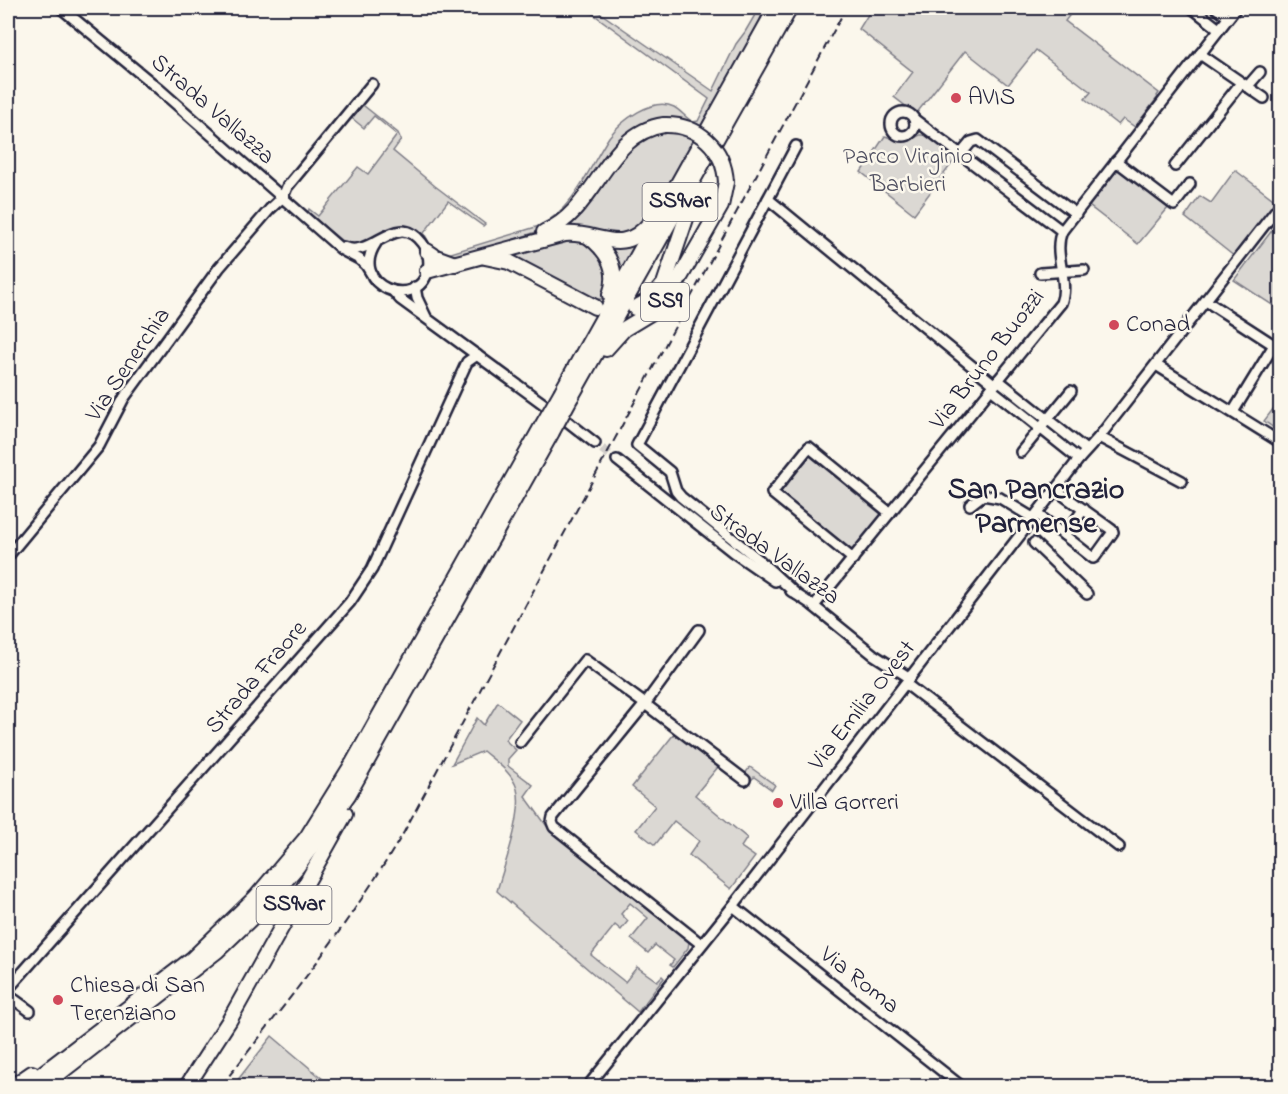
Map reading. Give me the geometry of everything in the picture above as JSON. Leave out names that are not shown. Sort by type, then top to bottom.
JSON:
[{"type":"highway","name":"SS9var","points":[[567,394],[575,368],[776,8]]},
{"type":"highway","name":"SS9var","points":[[547,429],[704,161],[790,8]]},
{"type":"highway","name":"SS9","points":[[428,270],[565,234],[621,242],[635,236],[645,229],[655,216],[690,153],[712,121]]},
{"type":"highway","name":"SS9","points":[[476,258],[562,223],[579,206],[626,143],[643,131],[664,125],[686,127],[705,137],[720,157],[726,182],[721,206],[670,295],[657,309],[627,326],[567,394]]},
{"type":"highway","name":"SS9","points":[[635,309],[655,296],[666,279],[686,214],[703,171],[704,161]]},
{"type":"highway","name":"SS9","points":[[575,368],[580,350],[607,301],[614,282],[609,258],[590,237]]},
{"type":"highway","points":[[427,251],[454,264]]},
{"type":"highway","name":"SS9","points":[[476,258],[490,257],[505,261],[595,307]]},
{"type":"highway","points":[[43,1086],[217,951],[263,907],[297,867],[340,809],[392,718],[547,429]]},
{"type":"highway","points":[[26,1086],[192,959],[224,931],[307,837],[349,770],[547,429]]},
{"type":"highway","name":"SS9var","points":[[187,1086],[229,1021],[371,769],[392,718]]},
{"type":"highway","points":[[13,1086],[121,1013]]},
{"type":"street","name":"Strada Vallazza","points":[[61,8],[159,89],[342,250],[366,265],[380,285],[393,291],[400,299],[545,405]]},
{"type":"street","points":[[1192,8],[1219,29]]},
{"type":"street","points":[[1216,8],[1228,17]]},
{"type":"street","points":[[928,129],[913,130],[907,135],[900,135],[893,131],[891,124],[894,116],[901,112],[909,113],[1062,231],[1236,8]]},
{"type":"street","points":[[1200,54],[1264,98]]},
{"type":"street","points":[[1174,166],[1244,85],[1260,72]]},
{"type":"street","name":"Via Senerchia","points":[[8,556],[99,446],[124,398],[219,268],[283,196],[287,187],[372,84]]},
{"type":"street","points":[[913,130],[914,119]]},
{"type":"street","points":[[961,154],[971,142],[978,140],[1076,214]]},
{"type":"street","points":[[796,146],[637,445],[670,472],[676,491],[681,498],[753,555],[796,594]]},
{"type":"street","points":[[1116,161],[1174,205],[1190,184]]},
{"type":"street","points":[[998,181],[1010,165]]},
{"type":"street","points":[[1033,209],[1046,192]]},
{"type":"street","points":[[768,199],[995,385],[1040,428],[1079,459]]},
{"type":"street","name":"Via Emilia Ovest","points":[[588,1086],[733,906],[1086,450],[1099,437],[1281,205]]},
{"type":"street","name":"Via Bruno Buozzi","points":[[814,606],[1061,303],[1063,297],[1058,241],[1062,231]]},
{"type":"street","points":[[336,244],[348,249],[360,250],[393,232],[407,233],[419,240],[427,251],[428,270],[415,287],[401,292],[393,291]]},
{"type":"street","points":[[371,273],[369,257],[376,243]]},
{"type":"street","points":[[1040,273],[1084,270]]},
{"type":"street","points":[[415,287],[417,298],[426,317]]},
{"type":"street","points":[[1206,300],[1274,345],[1233,412]]},
{"type":"street","name":"Strada Fraore","points":[[8,989],[350,602],[372,569],[466,362],[477,355]]},
{"type":"street","points":[[1156,364],[1281,442]]},
{"type":"street","points":[[995,385],[1086,450]]},
{"type":"street","points":[[1021,452],[1071,391]]},
{"type":"street","points":[[567,421],[599,446]]},
{"type":"street","points":[[1099,437],[1182,481]]},
{"type":"street","points":[[853,559],[772,493],[801,456],[809,447],[890,513]]},
{"type":"street","name":"Strada Vallazza","points":[[617,460],[733,552],[814,606],[908,681],[936,708],[1119,847]]},
{"type":"street","points":[[970,506],[983,495],[995,496],[1035,516],[1095,558],[1113,532],[1112,530],[1056,490]]},
{"type":"street","points":[[1064,535],[1081,508]]},
{"type":"street","points":[[1034,543],[1087,594]]},
{"type":"street","points":[[697,632],[645,704],[553,817],[552,822],[554,826],[701,944]]},
{"type":"street","points":[[520,742],[585,660],[745,780]]},
{"type":"street","name":"Via Roma","points":[[733,906],[961,1086]]},
{"type":"street","points":[[8,995],[30,1011]]},
{"type":"green space","points":[[585,8],[593,8],[713,91],[736,44],[759,8],[764,8],[760,20],[701,129],[646,125],[580,200],[542,230],[475,253],[445,259],[411,231],[369,243],[347,245],[308,213],[309,209],[318,216],[358,167],[368,174],[397,135],[374,116],[364,128],[348,115],[359,102],[398,133],[401,140],[393,151],[485,224],[483,226],[448,201],[424,233],[432,248],[448,254],[539,226],[551,219],[580,187],[609,137],[621,124],[647,107],[666,104],[674,107],[693,122],[698,121],[709,99]]},
{"type":"green space","points":[[872,8],[1075,8],[1065,21],[1159,93],[1158,97],[1135,127],[1123,119],[1118,125],[1085,99],[1091,92],[1036,50],[1008,85],[965,51],[916,114],[894,97],[913,72],[859,29]]},
{"type":"green space","points":[[664,129],[696,137],[646,223],[622,238],[564,227],[630,145]]},
{"type":"green space","name":"Parco Virginio Barbieri","points":[[927,135],[956,158],[914,214],[861,172],[885,136],[903,140]]},
{"type":"green space","points":[[1118,169],[1168,208],[1138,244],[1089,206]]},
{"type":"green space","points":[[1235,170],[1277,202],[1235,257],[1185,217],[1200,196],[1211,203]]},
{"type":"green space","points":[[1280,220],[1280,310],[1234,280]]},
{"type":"green space","points":[[567,239],[588,243],[605,259],[608,292],[604,299],[599,299],[597,304],[507,255]]},
{"type":"green space","points":[[639,239],[620,273],[618,272],[606,245]]},
{"type":"green space","points":[[1280,400],[1280,432],[1264,421]]},
{"type":"green space","points":[[810,456],[882,515],[853,551],[780,492]]},
{"type":"green space","points":[[498,702],[520,720],[505,740],[516,750],[508,759],[508,766],[533,785],[525,796],[549,829],[689,942],[688,948],[673,967],[670,965],[674,960],[655,945],[648,953],[631,939],[648,918],[630,903],[621,914],[628,921],[621,930],[615,925],[591,955],[625,982],[637,967],[657,981],[662,976],[664,978],[638,1012],[497,891],[516,825],[518,799],[515,783],[498,763],[483,751],[452,764],[477,718],[484,725]]},
{"type":"green space","points":[[674,734],[677,734],[718,767],[695,795],[747,838],[741,847],[755,857],[731,889],[689,855],[699,841],[674,821],[655,845],[636,830],[655,806],[632,787]]},
{"type":"green space","points":[[750,767],[775,785],[772,790],[754,777],[748,784],[740,780]]},
{"type":"green space","points":[[272,1036],[331,1086],[233,1086]]},
{"type":"tunnel","points":[[602,449],[617,460]]},
{"type":"railway","points":[[221,1086],[340,931],[404,832],[846,8]]},
{"type":"place","name":"AVIS","points":[[956,98]]},
{"type":"place","name":"Conad","points":[[1114,325]]},
{"type":"place","name":"Villa Gorreri","points":[[778,803]]},
{"type":"place","name":"Chiesa di San Terenziano","points":[[58,1000]]},
{"type":"district","name":"San Pancrazio Parmense","points":[[1036,508]]}]
